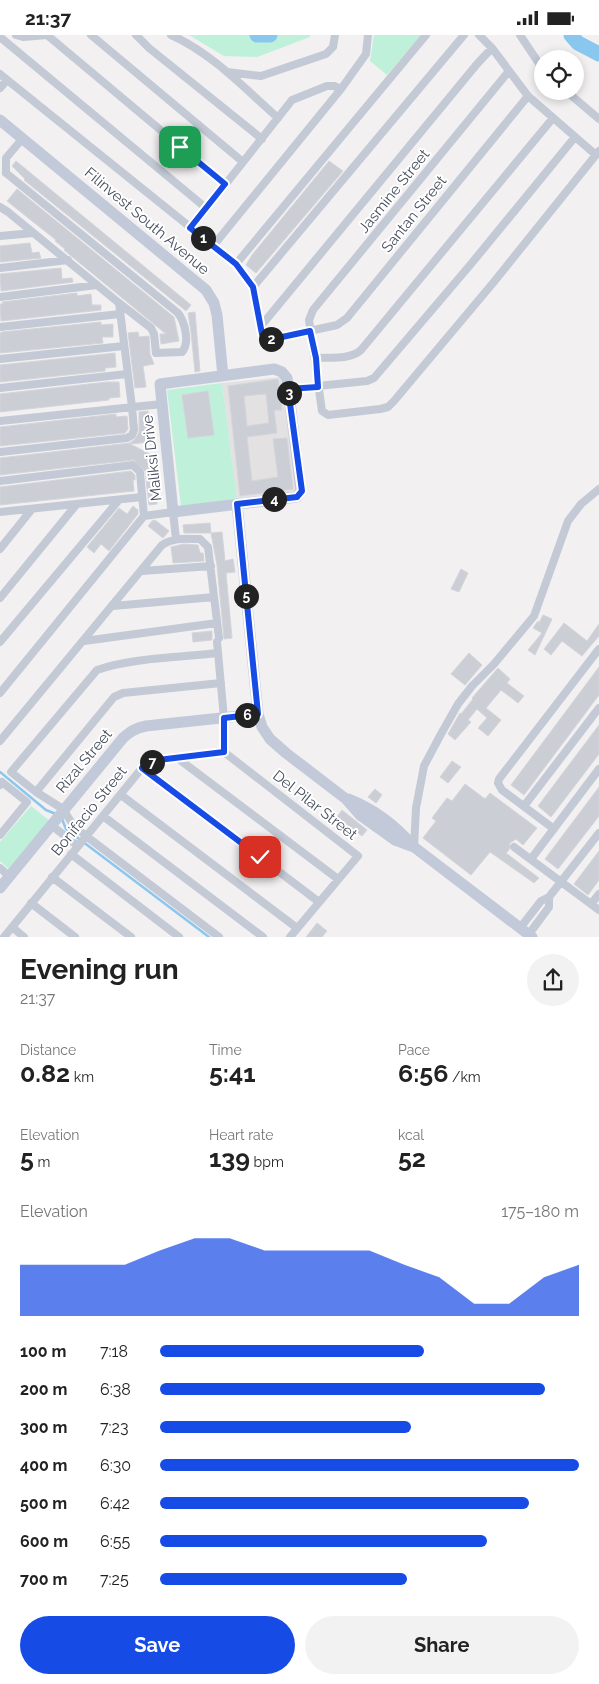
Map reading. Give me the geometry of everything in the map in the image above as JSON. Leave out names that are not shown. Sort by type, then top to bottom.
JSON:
[{"type":"street","points":[[16,35],[23,37],[47,35],[225,184]]},
{"type":"street","points":[[90,35],[243,162]]},
{"type":"street","points":[[136,35],[149,48],[262,139]]},
{"type":"street","points":[[171,35],[188,43],[278,118]]},
{"type":"street","points":[[225,72],[261,76],[326,54],[333,47],[335,35]]},
{"type":"street","points":[[213,246],[341,89],[366,54],[368,35]]},
{"type":"street","points":[[236,264],[426,35]]},
{"type":"street","points":[[253,287],[464,35]]},
{"type":"street","points":[[310,331],[316,358],[322,411],[328,415],[388,407],[493,283],[598,153],[575,137],[528,96],[492,48],[479,35]]},
{"type":"street","points":[[520,35],[534,56]]},
{"type":"street","points":[[0,37],[206,208]]},
{"type":"street","points":[[261,326],[492,48]]},
{"type":"street","name":"Jasmine Street","points":[[310,331],[309,319],[313,310],[508,71]]},
{"type":"street","points":[[0,74],[236,264],[253,287],[261,326]]},
{"type":"street","points":[[0,88],[7,80]]},
{"type":"street","points":[[190,228],[292,100],[326,86],[334,86],[341,89]]},
{"type":"street","name":"Santan Street","points":[[261,326],[262,334],[268,340],[337,325],[347,318],[528,96]]},
{"type":"street","points":[[577,100],[599,119]]},
{"type":"street","points":[[316,358],[357,354],[553,118]]},
{"type":"street","name":"Filinvest South Avenue","points":[[0,120],[206,290],[214,303],[217,315],[223,376]]},
{"type":"street","points":[[288,389],[367,381],[374,377],[471,264],[575,137]]},
{"type":"street","points":[[0,207],[151,328],[154,334],[156,353],[182,351],[184,349],[186,344],[182,321],[178,313],[3,174],[3,155],[23,138]]},
{"type":"street","points":[[0,236],[33,233]]},
{"type":"street","points":[[0,268],[68,260]]},
{"type":"street","points":[[0,297],[97,285]]},
{"type":"street","points":[[0,452],[128,438],[132,435],[134,430],[132,407],[119,303]]},
{"type":"street","points":[[0,327],[120,314]]},
{"type":"street","points":[[0,359],[124,346]]},
{"type":"street","name":"Maliksi Drive","points":[[274,369],[282,372],[287,378],[288,389],[302,491],[300,494],[297,497],[173,511],[160,384],[274,369]]},
{"type":"street","points":[[0,387],[127,374]]},
{"type":"street","points":[[0,421],[162,404]]},
{"type":"street","points":[[0,481],[132,465],[140,472],[144,516]]},
{"type":"street","points":[[414,847],[416,808],[424,766],[440,734],[463,698],[534,617],[568,521],[581,504],[599,489]]},
{"type":"street","points":[[0,512],[142,497]]},
{"type":"street","points":[[0,642],[119,500]]},
{"type":"street","points":[[237,504],[258,714],[262,727],[270,739],[346,799],[366,806],[401,832],[414,847],[527,933],[541,901],[550,897],[599,833]]},
{"type":"street","points":[[0,598],[76,505]]},
{"type":"street","points":[[0,549],[32,509]]},
{"type":"street","points":[[0,693],[144,516],[173,511],[176,539]]},
{"type":"street","points":[[0,741],[162,545],[176,539],[200,539],[208,547],[217,623],[224,718],[224,752]]},
{"type":"street","points":[[142,571],[210,566]]},
{"type":"street","points":[[113,606],[214,597]]},
{"type":"street","points":[[84,641],[217,623]]},
{"type":"street","points":[[554,829],[502,790],[498,783],[501,776],[599,649]]},
{"type":"street","points":[[218,653],[148,660],[97,669],[11,772],[36,792],[82,841],[219,937]]},
{"type":"street","points":[[36,792],[114,697],[123,693],[221,683]]},
{"type":"street","points":[[524,807],[599,707]]},
{"type":"street","name":"Rizal Street","points":[[0,888],[123,738],[136,728],[258,714]]},
{"type":"street","name":"Bonifacio Street","points":[[4,937],[142,768],[150,762],[158,760],[224,752]]},
{"type":"street","name":"Del Pilar Street","points":[[224,752],[358,856],[290,937]]},
{"type":"street","points":[[176,757],[338,879]]},
{"type":"street","points":[[142,768],[319,902]]},
{"type":"street","points":[[531,859],[599,769]]},
{"type":"street","points":[[0,785],[2,782],[27,802],[0,835]]},
{"type":"street","points":[[120,795],[298,928]]},
{"type":"street","points":[[58,816],[72,825],[82,841]]},
{"type":"street","points":[[103,817],[263,937]]},
{"type":"street","points":[[514,847],[599,909]]},
{"type":"street","points":[[71,854],[179,937]]},
{"type":"street","points":[[0,868],[9,876]]},
{"type":"street","points":[[52,877],[131,937]]},
{"type":"street","points":[[591,904],[599,894]]},
{"type":"street","points":[[31,903],[76,937]]},
{"type":"street","points":[[12,927],[24,937]]},
{"type":"shaded area","points":[[281,377],[298,492],[237,499],[222,383]]},
{"type":"green space","points":[[189,35],[310,35],[310,37],[257,57],[224,56]]},
{"type":"green space","points":[[374,35],[421,35],[387,75],[370,61]]},
{"type":"green space","points":[[222,383],[237,499],[181,506],[167,390]]},
{"type":"green space","points":[[31,806],[50,821],[9,869],[0,861],[0,842]]},
{"type":"building","points":[[16,161],[191,305],[186,311],[24,180],[12,166]]},
{"type":"building","points":[[329,161],[343,171],[256,273],[246,265],[252,255]]},
{"type":"building","points":[[17,189],[174,317],[179,341],[161,344],[160,334],[166,334],[64,250],[56,240],[7,201]]},
{"type":"building","points":[[30,243],[32,253],[39,252],[41,258],[0,262],[0,246]]},
{"type":"building","points":[[61,268],[62,279],[72,278],[73,282],[1,291],[0,274]]},
{"type":"building","points":[[77,293],[77,296],[91,294],[92,305],[101,305],[101,310],[1,321],[0,304],[3,304],[2,302]]},
{"type":"building","points":[[195,312],[200,371],[195,372],[188,313]]},
{"type":"building","points":[[101,322],[101,325],[113,324],[113,337],[102,337],[103,343],[0,353],[0,333],[2,332]]},
{"type":"building","points":[[138,332],[139,337],[149,336],[150,354],[154,364],[143,366],[146,387],[135,388],[128,333]]},
{"type":"building","points":[[115,353],[116,367],[105,368],[105,371],[0,382],[0,365]]},
{"type":"building","points":[[278,379],[282,410],[274,410],[277,433],[247,437],[252,481],[278,477],[273,439],[287,438],[293,489],[240,496],[228,386]],"holes":[[[266,394],[269,423],[247,426],[244,396]]]},
{"type":"building","points":[[119,382],[120,397],[109,398],[109,400],[0,412],[0,394]]},
{"type":"building","points":[[208,391],[214,435],[188,438],[182,395]]},
{"type":"building","points":[[148,411],[151,442],[130,444],[152,455],[157,504],[149,505],[145,471],[134,460],[0,475],[0,458],[130,443],[139,432],[139,412]]},
{"type":"building","points":[[116,414],[116,417],[127,416],[128,429],[125,433],[0,446],[0,427]]},
{"type":"building","points":[[131,471],[135,475],[135,480],[133,480],[134,491],[0,505],[0,487]]},
{"type":"building","points":[[133,506],[138,510],[138,514],[109,551],[101,544],[94,553],[87,547],[119,508],[127,514]]},
{"type":"building","points":[[155,520],[169,531],[163,538],[148,526]]},
{"type":"building","points":[[210,523],[211,533],[184,533],[183,525]]},
{"type":"building","points":[[222,532],[225,561],[233,559],[235,572],[226,573],[232,638],[224,639],[217,565],[211,533]]},
{"type":"building","points":[[184,544],[198,545],[200,553],[203,553],[204,561],[173,563],[171,547]]},
{"type":"building","points":[[461,569],[468,573],[459,592],[451,589]]},
{"type":"building","points":[[543,615],[552,619],[535,655],[528,650],[542,633],[533,628],[538,621],[539,623]]},
{"type":"building","points":[[564,623],[587,641],[599,624],[599,636],[582,656],[562,641],[551,655],[544,649]]},
{"type":"building","points":[[212,631],[212,640],[193,642],[192,633]]},
{"type":"building","points":[[469,653],[482,665],[465,685],[451,674]]},
{"type":"building","points":[[599,667],[599,695],[524,795],[511,785]]},
{"type":"building","points":[[498,668],[510,679],[507,683],[524,696],[518,703],[501,690],[486,708],[501,720],[488,736],[478,728],[487,718],[477,709],[468,720],[471,722],[455,740],[448,734],[460,713]]},
{"type":"building","points":[[599,725],[599,754],[551,817],[538,806]]},
{"type":"building","points":[[452,761],[461,767],[448,783],[440,777]]},
{"type":"building","points":[[465,784],[485,799],[490,793],[537,828],[523,845],[516,839],[510,843],[509,850],[506,853],[539,878],[534,883],[490,852],[471,875],[423,838],[436,821],[432,818],[447,798],[452,801]]},
{"type":"building","points":[[599,787],[599,816],[558,869],[545,859]]},
{"type":"building","points":[[375,789],[382,795],[376,803],[368,797]]},
{"type":"building","points":[[342,810],[367,830],[362,836],[337,817]]},
{"type":"building","points":[[599,851],[599,880],[588,895],[574,884]]},
{"type":"building","points":[[317,923],[327,931],[322,937],[306,937]]},
{"type":"waterway","points":[[257,35],[270,35]]},
{"type":"waterway","points":[[571,35],[578,43],[599,54]]},
{"type":"waterway","points":[[0,772],[46,810],[56,814]]},
{"type":"waterway","points":[[62,819],[66,829],[209,937]]},
{"type":"route","points":[[180,147],[225,184],[190,228],[236,264],[253,287],[262,334],[268,340],[310,331],[316,358],[318,387],[288,389],[302,491],[297,497],[237,504],[258,714],[224,718],[224,752],[158,760],[150,762],[142,768],[260,857]]}]
